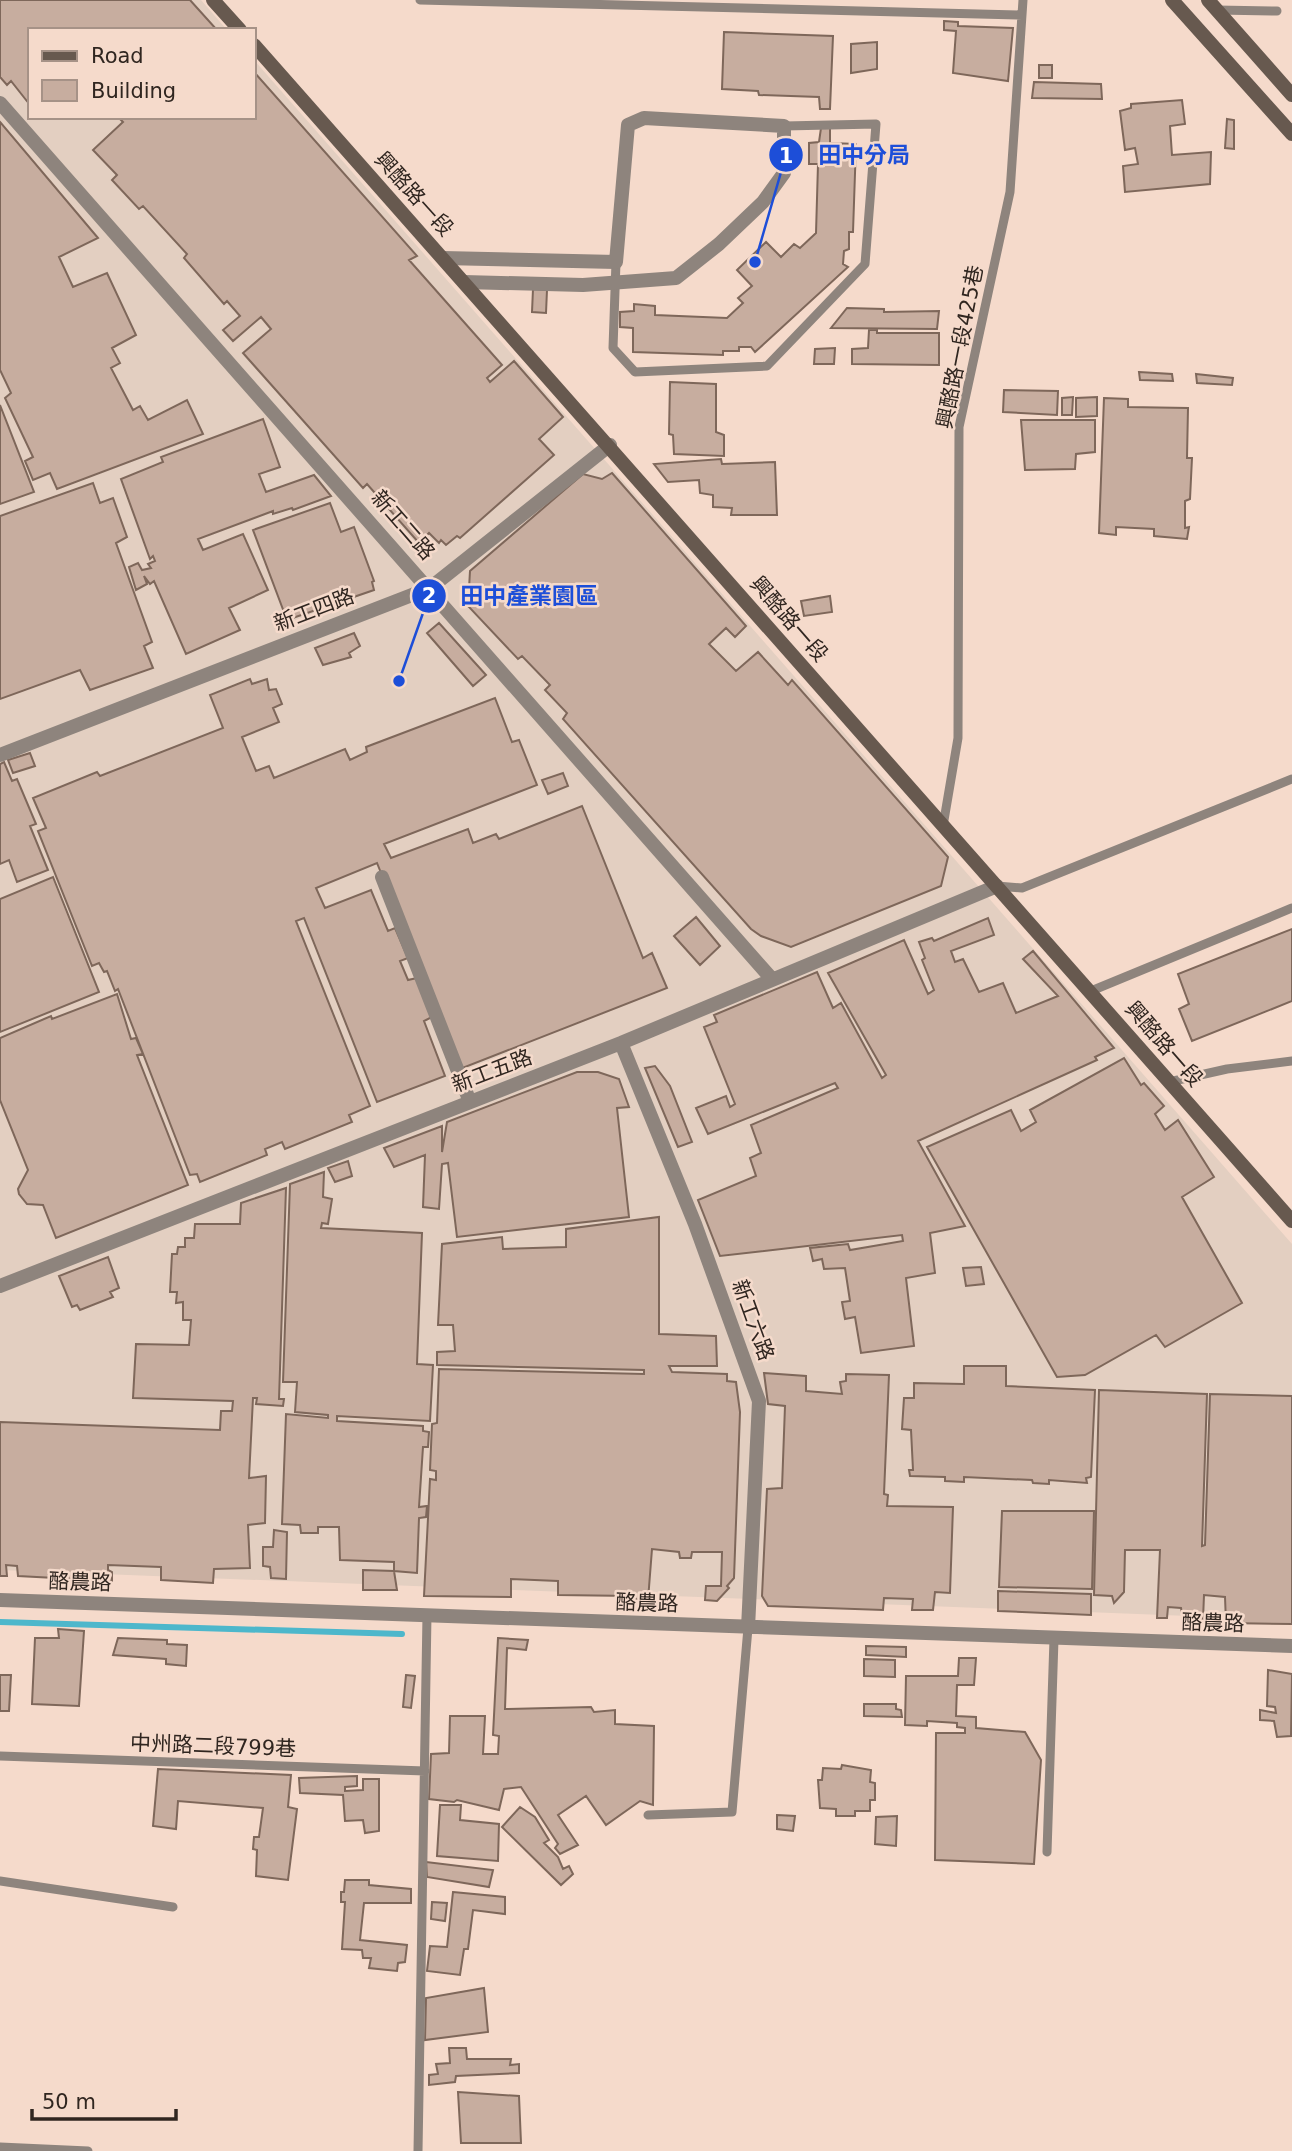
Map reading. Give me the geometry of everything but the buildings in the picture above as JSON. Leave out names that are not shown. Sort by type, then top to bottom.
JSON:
[{"type":"street","points":[[213,0],[238,28]]},
{"type":"street","points":[[1172,0],[1292,134]]},
{"type":"street","points":[[1212,5],[1292,95]]},
{"type":"street","name":"興酪路一段","points":[[256,48],[610,445],[943,828],[1091,991],[1292,1221]]},
{"type":"street","name":"新工二路","points":[[0,103],[771,978]]},
{"type":"street","points":[[443,258],[616,262],[628,125],[644,118],[784,126],[784,173],[763,202],[719,244],[676,278],[583,285],[464,282]]},
{"type":"street","name":"新工四路","points":[[0,755],[430,588],[610,445]]},
{"type":"street","points":[[382,877],[470,1102]]},
{"type":"street","name":"新工五路","points":[[0,1286],[621,1043],[996,886]]},
{"type":"street","name":"新工六路","points":[[621,1043],[695,1224],[759,1401],[748,1628]]},
{"type":"street","name":"酪農路","points":[[0,1601],[1292,1646]]},
{"type":"lane","points":[[419,0],[1022,15]]},
{"type":"lane","name":"興酪路一段425巷","points":[[943,828],[958,738],[959,427],[1010,192],[1023,0]]},
{"type":"lane","points":[[1212,5],[1277,12]]},
{"type":"lane","points":[[616,262],[613,348],[635,372],[766,366],[865,264],[876,124],[784,126]]},
{"type":"lane","points":[[996,886],[1022,888],[1292,779]]},
{"type":"lane","points":[[1091,991],[1292,908]]},
{"type":"lane","points":[[1169,1082],[1227,1069],[1292,1061]]},
{"type":"lane","points":[[418,2151],[427,1615]]},
{"type":"lane","points":[[648,1815],[732,1812],[748,1628]]},
{"type":"lane","points":[[1047,1852],[1054,1639]]},
{"type":"lane","name":"中州路二段799巷","points":[[0,1756],[425,1771]]},
{"type":"lane","points":[[0,1881],[173,1907]]},
{"type":"lane","points":[[0,2147],[88,2151]]},
{"type":"shaded area","points":[[0,0],[201,0],[225,28],[28,28],[28,119],[256,119],[256,62],[1292,1244],[1292,1620],[0,1570]]},
{"type":"waterway","points":[[0,1622],[402,1634]]},
{"type":"place","name":"田中分局","points":[[755,262]]},
{"type":"place","name":"田中產業園區","points":[[399,681]]}]
